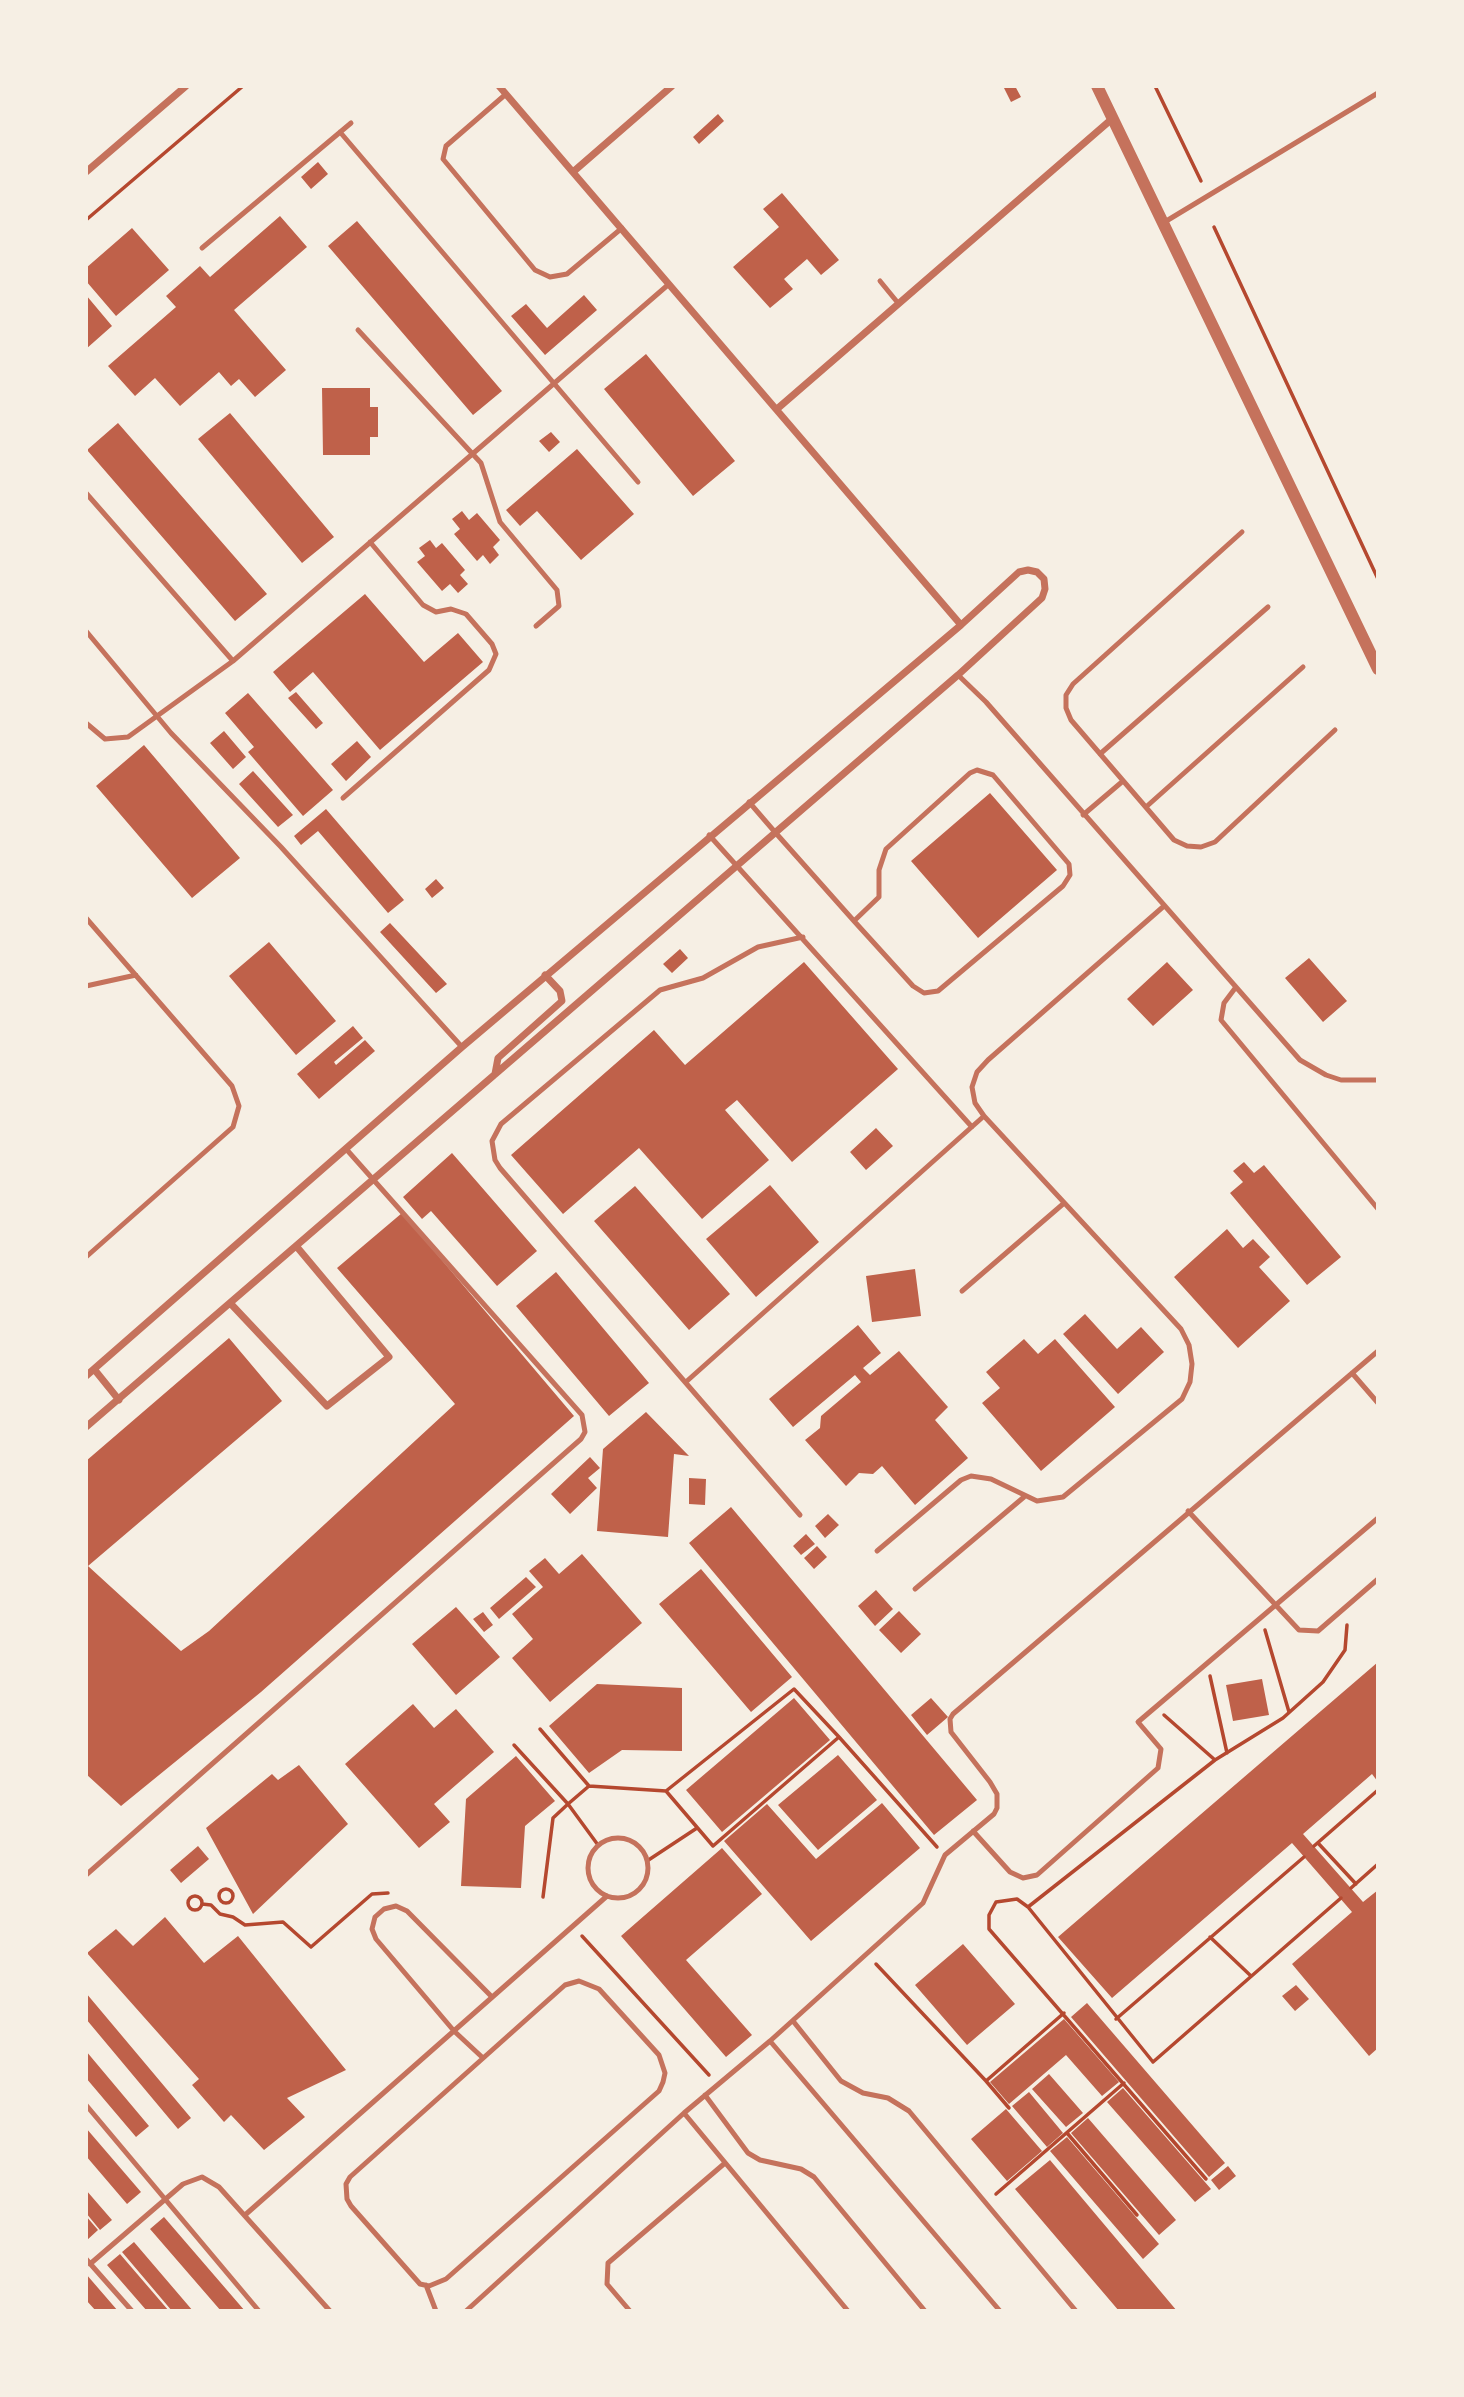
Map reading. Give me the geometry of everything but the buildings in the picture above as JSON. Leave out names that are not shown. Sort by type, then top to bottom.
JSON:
[{"type":"street","points":[[86,172],[186,86]]},
{"type":"street","points":[[499,86],[961,625]]},
{"type":"street","points":[[573,172],[672,86]]},
{"type":"street","points":[[1097,86],[1375,656],[1378,670]]},
{"type":"street","points":[[777,409],[1113,118]]},
{"type":"street","points":[[86,1376],[347,1150],[461,1047],[961,625],[1019,572],[1037,572],[1044,579],[1042,598],[958,675],[86,1427]]},
{"type":"street","points":[[495,1075],[498,1058],[562,1001],[560,991],[545,975]]},
{"type":"street","points":[[230,1304],[327,1406],[389,1357],[297,1247]]},
{"type":"street","points":[[94,1369],[119,1400]]},
{"type":"lane","points":[[1163,223],[1378,93]]},
{"type":"lane","points":[[506,94],[446,146],[443,159],[536,270],[550,277],[568,274],[622,228]]},
{"type":"lane","points":[[202,248],[351,123]]},
{"type":"lane","points":[[340,132],[638,482]]},
{"type":"lane","points":[[880,281],[898,303]]},
{"type":"lane","points":[[86,723],[105,739],[116,740],[157,717],[233,660],[669,284]]},
{"type":"lane","points":[[358,330],[472,454],[486,474],[490,498],[500,522],[560,594],[559,606],[536,626]]},
{"type":"lane","points":[[86,493],[233,660]]},
{"type":"lane","points":[[1242,532],[1073,684],[1066,695],[1066,708],[1071,720],[1174,840],[1187,846],[1215,842],[1335,730]]},
{"type":"lane","points":[[343,797],[489,670],[496,660],[495,649],[466,614],[451,609],[429,610],[370,542]]},
{"type":"lane","points":[[1100,754],[1268,607]]},
{"type":"lane","points":[[86,631],[157,717],[281,847],[461,1047]]},
{"type":"lane","points":[[1146,807],[1303,667]]},
{"type":"lane","points":[[958,675],[986,702],[1300,1060],[1312,1069],[1341,1080],[1378,1080]]},
{"type":"lane","points":[[749,802],[854,921],[918,990],[931,994],[944,987],[1063,886],[1070,875],[1069,864],[993,775],[977,771],[970,773],[886,849],[879,870],[879,897],[854,921]]},
{"type":"lane","points":[[1083,815],[1123,780]]},
{"type":"lane","points":[[709,835],[972,1127]]},
{"type":"lane","points":[[877,1551],[961,1480],[971,1476],[992,1479],[1024,1497],[1037,1501],[1063,1497],[1182,1399],[1190,1382],[1192,1364],[1189,1345],[1181,1329],[1063,1205],[984,1116],[975,1103],[972,1087],[977,1072],[1164,906]]},
{"type":"lane","points":[[86,918],[232,1086],[239,1106],[233,1127],[86,1257]]},
{"type":"lane","points":[[800,1514],[500,1168],[495,1160],[492,1141],[501,1124],[660,990],[703,978],[758,947],[803,937]]},
{"type":"lane","points":[[86,986],[136,975]]},
{"type":"lane","points":[[1236,988],[1224,1003],[1221,1020],[1378,1209]]},
{"type":"lane","points":[[687,1381],[984,1116]]},
{"type":"lane","points":[[86,1875],[581,1439],[585,1432],[582,1415],[347,1150]]},
{"type":"lane","points":[[962,1291],[1063,1205]]},
{"type":"lane","points":[[467,2311],[684,2113],[793,2021],[923,1903],[945,1855],[994,1814],[997,1794],[954,1738],[950,1719],[1188,1511],[1378,1350]]},
{"type":"lane","points":[[1352,1373],[1377,1399]]},
{"type":"lane","points":[[915,1589],[1024,1497]]},
{"type":"lane","points":[[1188,1511],[1291,1625],[1308,1632],[1326,1626],[1378,1580]]},
{"type":"lane","points":[[973,1831],[1010,1872],[1023,1878],[1037,1875],[1158,1768],[1161,1749],[1138,1722],[1378,1518]]},
{"type":"lane","points":[[627,1839],[636,1844],[647,1861],[645,1880],[634,1893],[625,1897],[607,1896],[592,1882],[589,1873],[592,1853],[598,1845],[607,1840],[627,1839]]},
{"type":"lane","points":[[245,2215],[607,1896]]},
{"type":"lane","points":[[483,2059],[454,2031],[376,1939],[372,1929],[375,1917],[384,1909],[396,1906],[407,1911],[492,1997]]},
{"type":"lane","points":[[579,1981],[600,1989],[659,2055],[665,2073],[659,2091],[446,2279],[438,2284],[426,2285],[413,2278],[351,2206],[347,2199],[346,2184],[350,2177],[565,1985],[579,1981]]},
{"type":"lane","points":[[793,2021],[841,2081],[863,2093],[888,2098],[909,2112],[1076,2311]]},
{"type":"lane","points":[[770,2041],[1000,2311]]},
{"type":"lane","points":[[705,2095],[748,2152],[760,2160],[801,2169],[814,2177],[925,2311]]},
{"type":"lane","points":[[86,2105],[259,2311]]},
{"type":"lane","points":[[684,2113],[848,2311]]},
{"type":"lane","points":[[630,2311],[607,2284],[605,2269],[613,2257],[725,2163]]},
{"type":"lane","points":[[132,2311],[88,2261],[183,2184],[202,2177],[219,2187],[330,2311]]},
{"type":"lane","points":[[426,2285],[436,2311]]},
{"type":"path","points":[[86,220],[243,86]]},
{"type":"path","points":[[1155,86],[1201,181]]},
{"type":"path","points":[[1214,227],[1378,579]]},
{"type":"path","points":[[1028,1908],[1215,1760],[1289,1712],[1323,1682],[1345,1650],[1349,1605]]},
{"type":"path","points":[[1262,1617],[1289,1712]]},
{"type":"path","points":[[1207,1663],[1227,1753]]},
{"type":"path","points":[[543,1897],[553,1818],[589,1786],[666,1791],[794,1689],[945,1855]]},
{"type":"path","points":[[1156,1707],[1215,1760]]},
{"type":"path","points":[[540,1729],[589,1786]]},
{"type":"path","points":[[666,1791],[713,1846],[839,1737]]},
{"type":"path","points":[[514,1745],[568,1804],[598,1845]]},
{"type":"path","points":[[1356,1884],[1316,1844],[1377,1792]]},
{"type":"path","points":[[647,1861],[698,1828]]},
{"type":"path","points":[[1116,2019],[1304,1857]]},
{"type":"path","points":[[1351,1888],[1378,1864]]},
{"type":"path","points":[[202,1904],[211,1905],[245,1925],[283,1922],[311,1947],[372,1894],[385,1892],[395,1896],[407,1911]]},
{"type":"path","points":[[1206,2179],[989,1929],[989,1915],[996,1902],[1017,1899],[1028,1908],[1153,2062],[1340,1898]]},
{"type":"path","points":[[226,1903],[226,1916]]},
{"type":"path","points":[[572,1926],[717,2085]]},
{"type":"path","points":[[1210,1937],[1251,1976]]},
{"type":"path","points":[[867,1954],[1009,2108]]},
{"type":"path","points":[[986,2081],[1064,2013]]},
{"type":"path","points":[[985,2203],[1124,2083]]},
{"type":"path","points":[[1067,2133],[1137,2215]]}]
